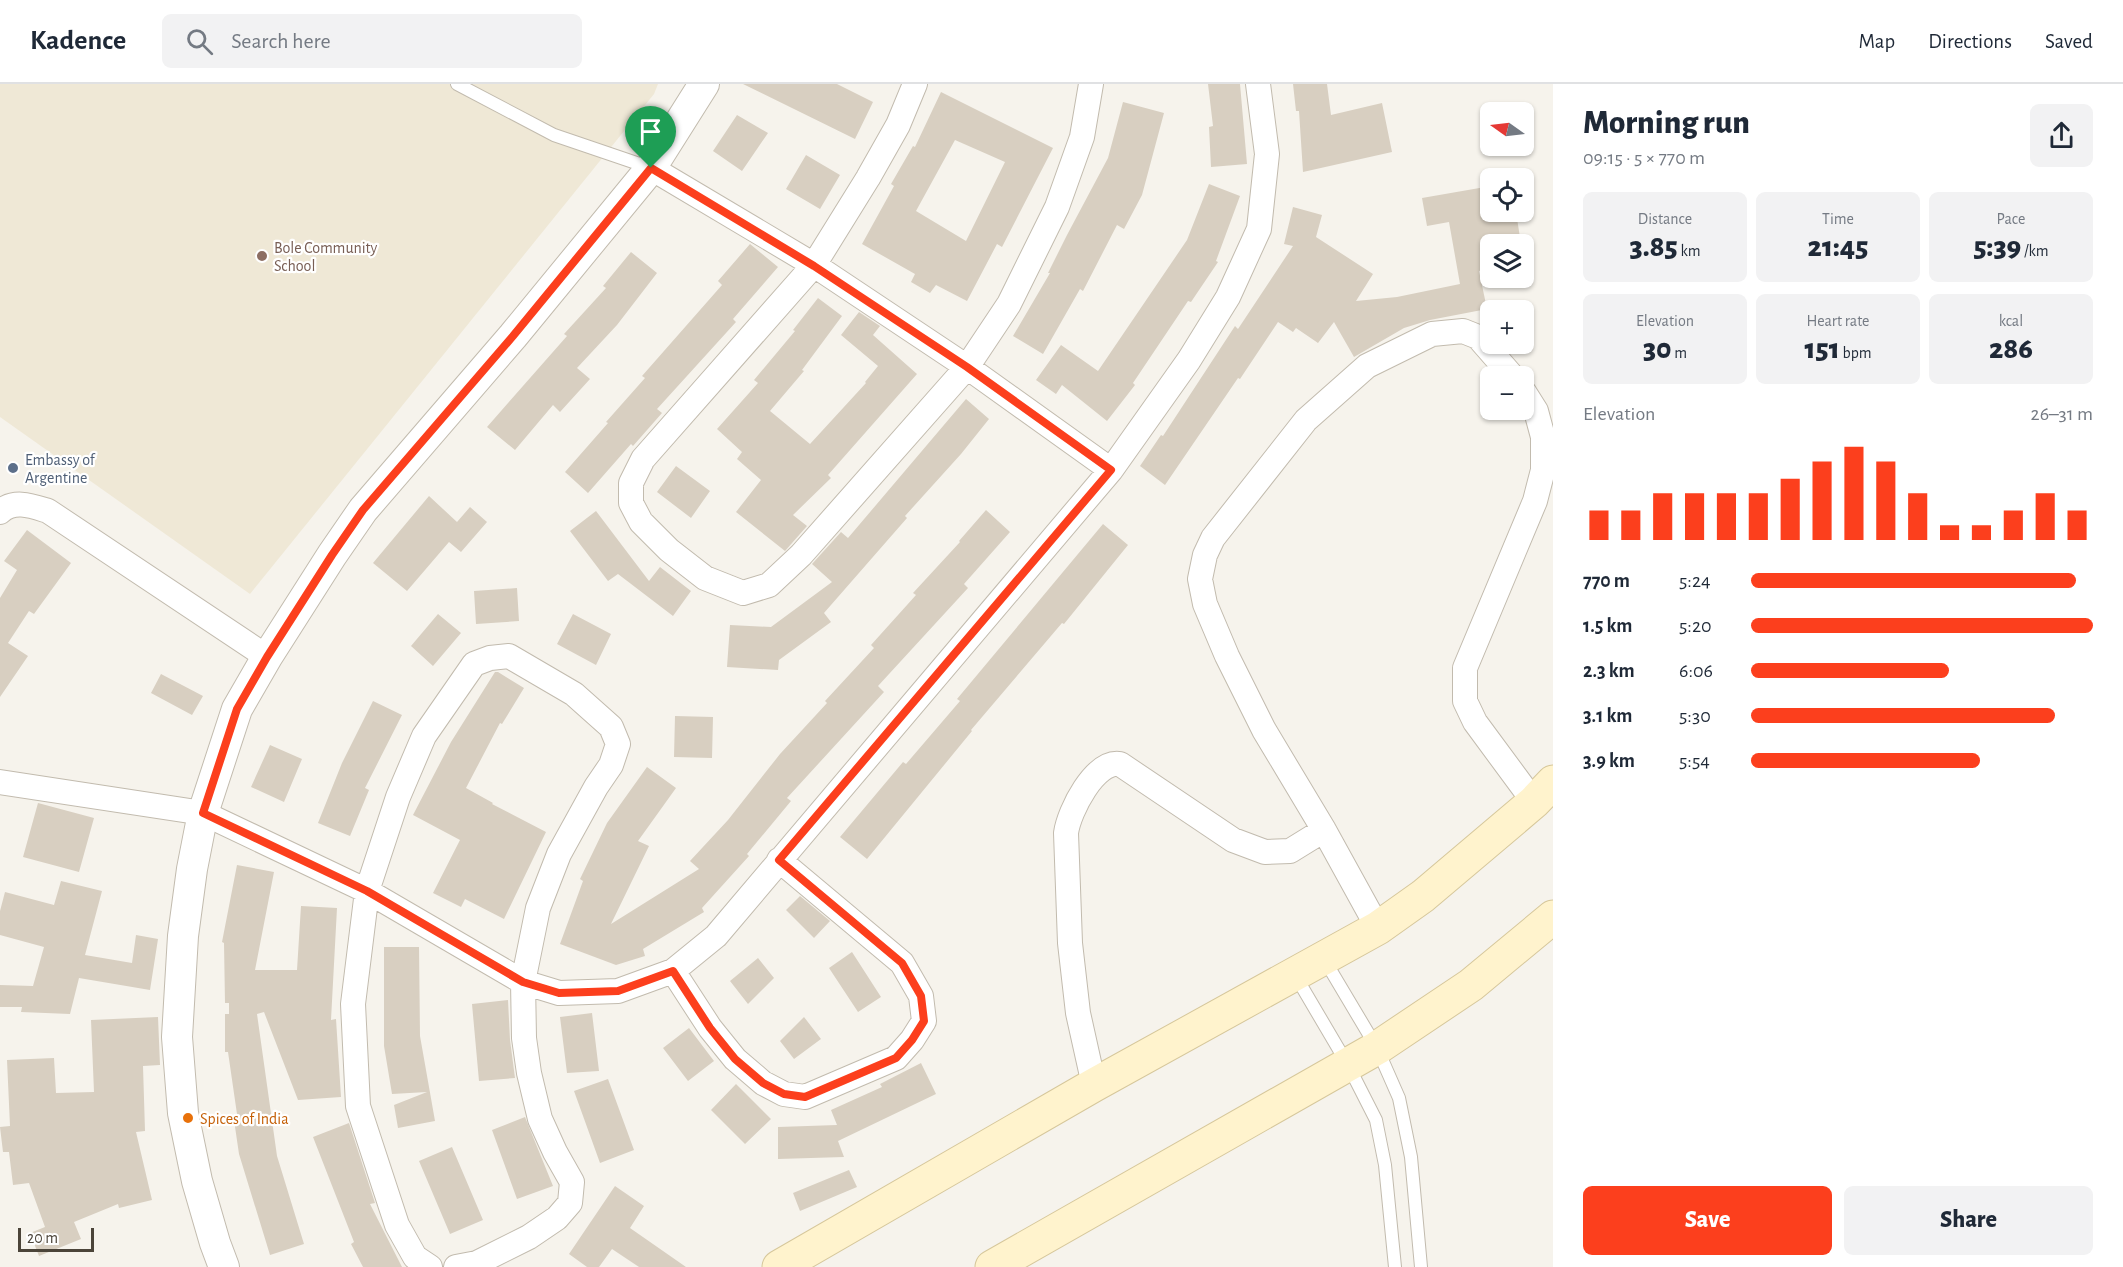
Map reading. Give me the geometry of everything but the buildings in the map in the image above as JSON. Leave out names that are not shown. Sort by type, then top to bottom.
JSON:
[{"type":"main road","points":[[779,1267],[1094,1085],[1378,928],[1423,896],[1544,792]]},
{"type":"main road","points":[[992,1267],[1377,1048],[1471,985],[1553,917]]},
{"type":"street","points":[[224,1267],[197,1181],[183,1113],[177,1036],[183,936],[192,869],[203,813],[237,709],[267,657],[363,510],[513,336],[651,168],[704,84]]},
{"type":"street","points":[[915,84],[898,125],[814,266],[642,459],[631,483],[631,503],[641,522],[669,550],[705,578],[743,593],[769,585],[801,555],[967,367],[1009,304],[1057,207],[1082,137],[1091,84]]},
{"type":"street","points":[[0,782],[203,813],[367,891],[523,982],[559,993],[618,991],[673,971],[717,936],[1111,470],[1189,360],[1228,297],[1259,229],[1266,154],[1258,84]]},
{"type":"street","points":[[651,168],[814,266],[967,367],[1111,470]]},
{"type":"street","points":[[1378,928],[1324,830],[1264,730],[1218,635],[1204,604],[1200,579],[1205,555],[1213,538],[1306,420],[1367,366],[1432,334],[1463,331],[1478,338],[1503,366]]},
{"type":"street","points":[[1534,408],[1544,437],[1543,470],[1535,501],[1465,668],[1464,688],[1465,701],[1475,722],[1544,792]]},
{"type":"street","points":[[0,512],[5,507],[23,504],[48,511],[267,657]]},
{"type":"street","points":[[430,1267],[415,1257],[397,1225],[358,1106],[353,1004],[367,891],[398,797],[424,736],[474,664],[490,658],[509,656],[574,694],[611,727],[618,744],[611,765],[596,787],[559,854],[537,908],[523,982],[524,1038],[530,1073],[540,1119],[572,1182],[570,1203],[557,1218],[529,1238],[477,1263],[456,1267]]},
{"type":"street","points":[[1094,1085],[1078,1013],[1070,943],[1066,833],[1067,820],[1092,780],[1104,767],[1112,763],[1120,764],[1233,840],[1265,852],[1290,851],[1324,830]]},
{"type":"street","points":[[673,971],[710,1028],[735,1059],[763,1083],[784,1094],[805,1097],[896,1058],[912,1040],[924,1021],[921,996],[907,971],[902,963],[779,860]]},
{"type":"lane","points":[[457,84],[554,135],[651,168]]},
{"type":"lane","points":[[1323,958],[1377,1048],[1400,1098],[1411,1157],[1421,1267]]},
{"type":"lane","points":[[1294,974],[1348,1065],[1376,1120],[1385,1165],[1395,1267]]},
{"type":"shaded area","name":"Bole Community School","points":[[0,84],[658,84],[654,94],[250,594],[0,417]]},
{"type":"place","name":"Bole Community School","points":[[262,256]]},
{"type":"place","name":"Embassy of Argentine","points":[[13,468]]},
{"type":"place","name":"Spices of India","points":[[188,1118]]},
{"type":"route","points":[[651,168],[814,266],[967,367],[1111,470],[779,860],[902,963],[921,996],[924,1021],[912,1040],[896,1058],[805,1097],[784,1094],[763,1083],[735,1059],[710,1028],[673,971],[618,991],[559,993],[523,982],[367,891],[203,813],[237,709],[267,657],[363,510],[513,336],[651,168]]}]
